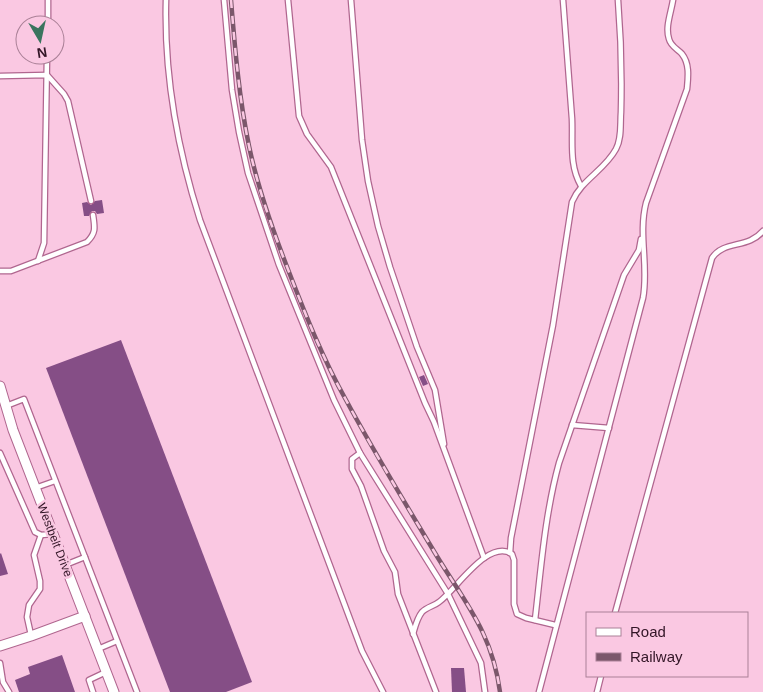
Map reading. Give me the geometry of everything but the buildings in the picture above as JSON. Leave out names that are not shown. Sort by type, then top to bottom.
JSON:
[{"type":"street","name":"Westbelt Drive","points":[[0,386],[3,402],[35,488],[114,692]]},
{"type":"street","points":[[0,646],[85,616]]},
{"type":"lane","points":[[48,0],[48,15]]},
{"type":"lane","points":[[166,0],[168,70],[175,121],[182,157],[197,212],[362,651],[383,692]]},
{"type":"lane","points":[[224,0],[232,90],[239,132],[248,173],[279,265],[334,400],[360,453],[448,594],[481,663],[485,692]]},
{"type":"lane","points":[[288,0],[299,116],[307,134],[331,167],[446,453],[484,558]]},
{"type":"lane","points":[[351,0],[362,140],[368,181],[390,267],[417,347],[435,390],[446,453]]},
{"type":"lane","points":[[563,0],[572,126],[572,162],[581,186]]},
{"type":"lane","points":[[555,625],[521,617],[515,610],[514,560],[510,553],[511,538],[553,325],[572,202],[581,186],[610,158],[618,145],[620,135],[622,77],[618,0]]},
{"type":"lane","points":[[539,692],[645,284],[646,268],[642,219],[688,79],[686,61],[682,54],[672,45],[667,31],[672,0]]},
{"type":"lane","points":[[38,262],[44,243],[47,65]]},
{"type":"lane","points":[[0,76],[47,75],[64,94],[68,101],[90,201]]},
{"type":"lane","points":[[0,271],[11,271],[38,262],[87,242],[93,236],[95,226],[93,215]]},
{"type":"lane","points":[[616,612],[712,258],[722,248],[747,243],[763,231]]},
{"type":"lane","points":[[535,620],[551,493],[558,463],[624,275],[639,250],[642,235]]},
{"type":"lane","points":[[3,402],[24,400],[137,692]]},
{"type":"lane","points":[[572,425],[609,428]]},
{"type":"lane","points":[[0,453],[35,532],[41,535],[53,534]]},
{"type":"lane","points":[[360,453],[352,459],[352,469],[373,518],[384,551],[395,572],[398,594],[436,692]]},
{"type":"lane","points":[[35,488],[55,481]]},
{"type":"lane","points":[[31,636],[28,617],[29,606],[40,589],[34,555],[41,535]]},
{"type":"lane","points":[[413,634],[420,614],[428,607],[438,603],[484,558],[496,551],[510,553]]},
{"type":"lane","points":[[65,565],[85,557]]},
{"type":"lane","points":[[98,649],[117,641]]},
{"type":"lane","points":[[0,663],[3,682],[9,692]]},
{"type":"lane","points":[[93,692],[89,680],[106,672]]},
{"type":"lane","points":[[597,692],[601,677]]},
{"type":"railway","points":[[231,0],[240,92],[249,146],[266,210],[295,288],[322,353],[346,400],[401,496],[476,619],[491,652],[500,692]]}]
